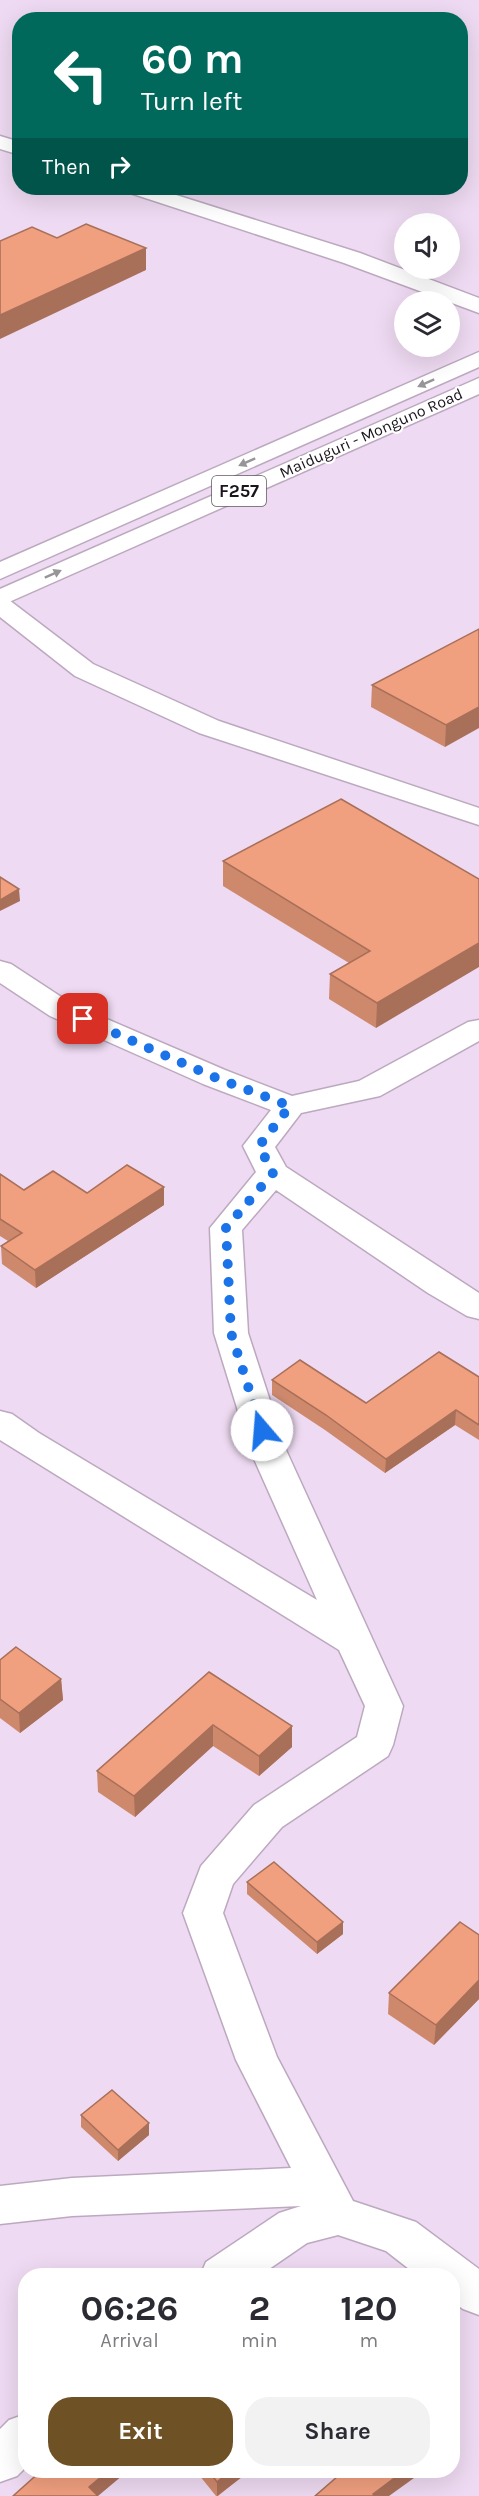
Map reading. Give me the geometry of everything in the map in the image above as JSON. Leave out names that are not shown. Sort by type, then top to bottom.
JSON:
[{"type":"street","points":[[156,195],[352,258],[479,306]]},
{"type":"street","name":"Maiduguri - Monguno Road","points":[[0,571],[479,359]]},
{"type":"street","name":"Maiduguri - Monguno Road","points":[[0,598],[479,385]]},
{"type":"street","points":[[0,605],[84,670],[209,727],[479,818]]},
{"type":"street","points":[[0,970],[61,1010],[214,1077],[290,1106],[369,1089],[479,1029]]},
{"type":"street","points":[[290,1106],[259,1146],[273,1173],[440,1286],[479,1308]]},
{"type":"street","points":[[273,1173],[226,1228],[231,1333],[268,1450],[384,1706],[374,1745],[268,1816],[215,1877],[203,1913],[257,2060],[330,2201]]},
{"type":"street","points":[[0,1423],[27,1442],[353,1640]]},
{"type":"street","points":[[0,2205],[72,2197],[330,2201],[400,2236],[442,2268]]},
{"type":"street","points":[[234,2268],[330,2201]]},
{"type":"street","points":[[460,2281],[479,2295]]},
{"type":"street","points":[[0,2460],[18,2443]]},
{"type":"building","points":[[86,224],[146,248],[0,315],[0,241],[32,227],[57,238]]},
{"type":"building","points":[[479,629],[479,707],[446,725],[372,685]]},
{"type":"building","points":[[341,799],[479,879],[479,943],[377,1003],[330,974],[370,951],[223,861]]},
{"type":"building","points":[[0,877],[19,889],[0,900]]},
{"type":"building","points":[[127,1165],[164,1187],[35,1270],[1,1246],[22,1233],[0,1219],[0,1174],[24,1190],[53,1171],[87,1193]]},
{"type":"building","points":[[439,1352],[479,1377],[479,1425],[456,1410],[386,1459],[326,1415],[272,1380],[300,1360],[366,1403]]},
{"type":"building","points":[[16,1647],[61,1679],[19,1713],[0,1699],[0,1660]]},
{"type":"building","points":[[209,1672],[292,1726],[259,1756],[213,1725],[134,1796],[97,1771]]},
{"type":"building","points":[[274,1862],[343,1922],[317,1942],[247,1882]]},
{"type":"building","points":[[460,1922],[479,1935],[479,1980],[436,2025],[389,1993]]},
{"type":"building","points":[[112,2090],[149,2123],[118,2150],[81,2115]]},
{"type":"building","points":[[33,2478],[100,2478],[89,2487],[96,2496],[13,2496]]},
{"type":"building","points":[[336,2478],[394,2478],[373,2494],[375,2496],[315,2496]]},
{"type":"route","points":[[83,1019],[214,1077],[290,1106],[259,1146],[273,1173],[226,1228],[231,1333],[262,1430]]}]
